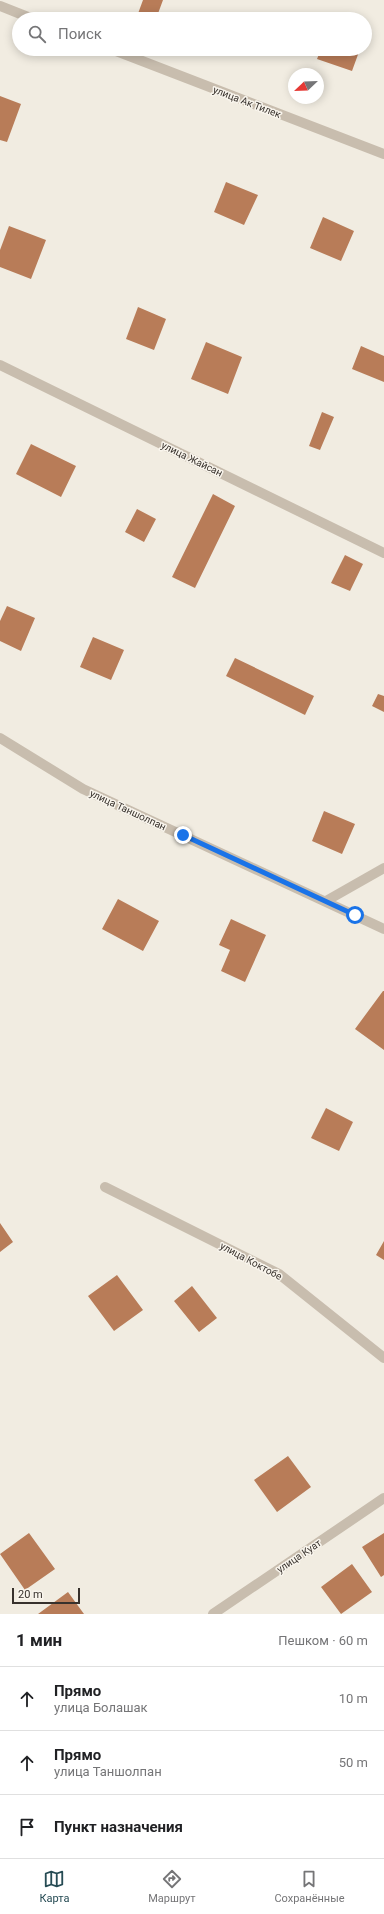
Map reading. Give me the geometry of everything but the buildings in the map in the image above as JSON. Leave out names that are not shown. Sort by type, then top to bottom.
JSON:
[{"type":"street","points":[[0,6],[15,12]]},
{"type":"street","name":"улица Ак Тилек","points":[[128,56],[384,154]]},
{"type":"street","name":"улица Жайсан","points":[[0,365],[384,553]]},
{"type":"street","name":"улица Таншолпан","points":[[0,738],[83,789],[384,929]]},
{"type":"street","points":[[326,901],[384,868]]},
{"type":"street","name":"улица Коктобе","points":[[105,1186],[279,1274],[384,1358]]},
{"type":"street","name":"улица Куат","points":[[213,1614],[384,1498]]},
{"type":"route","points":[[183,835],[355,915]]}]
